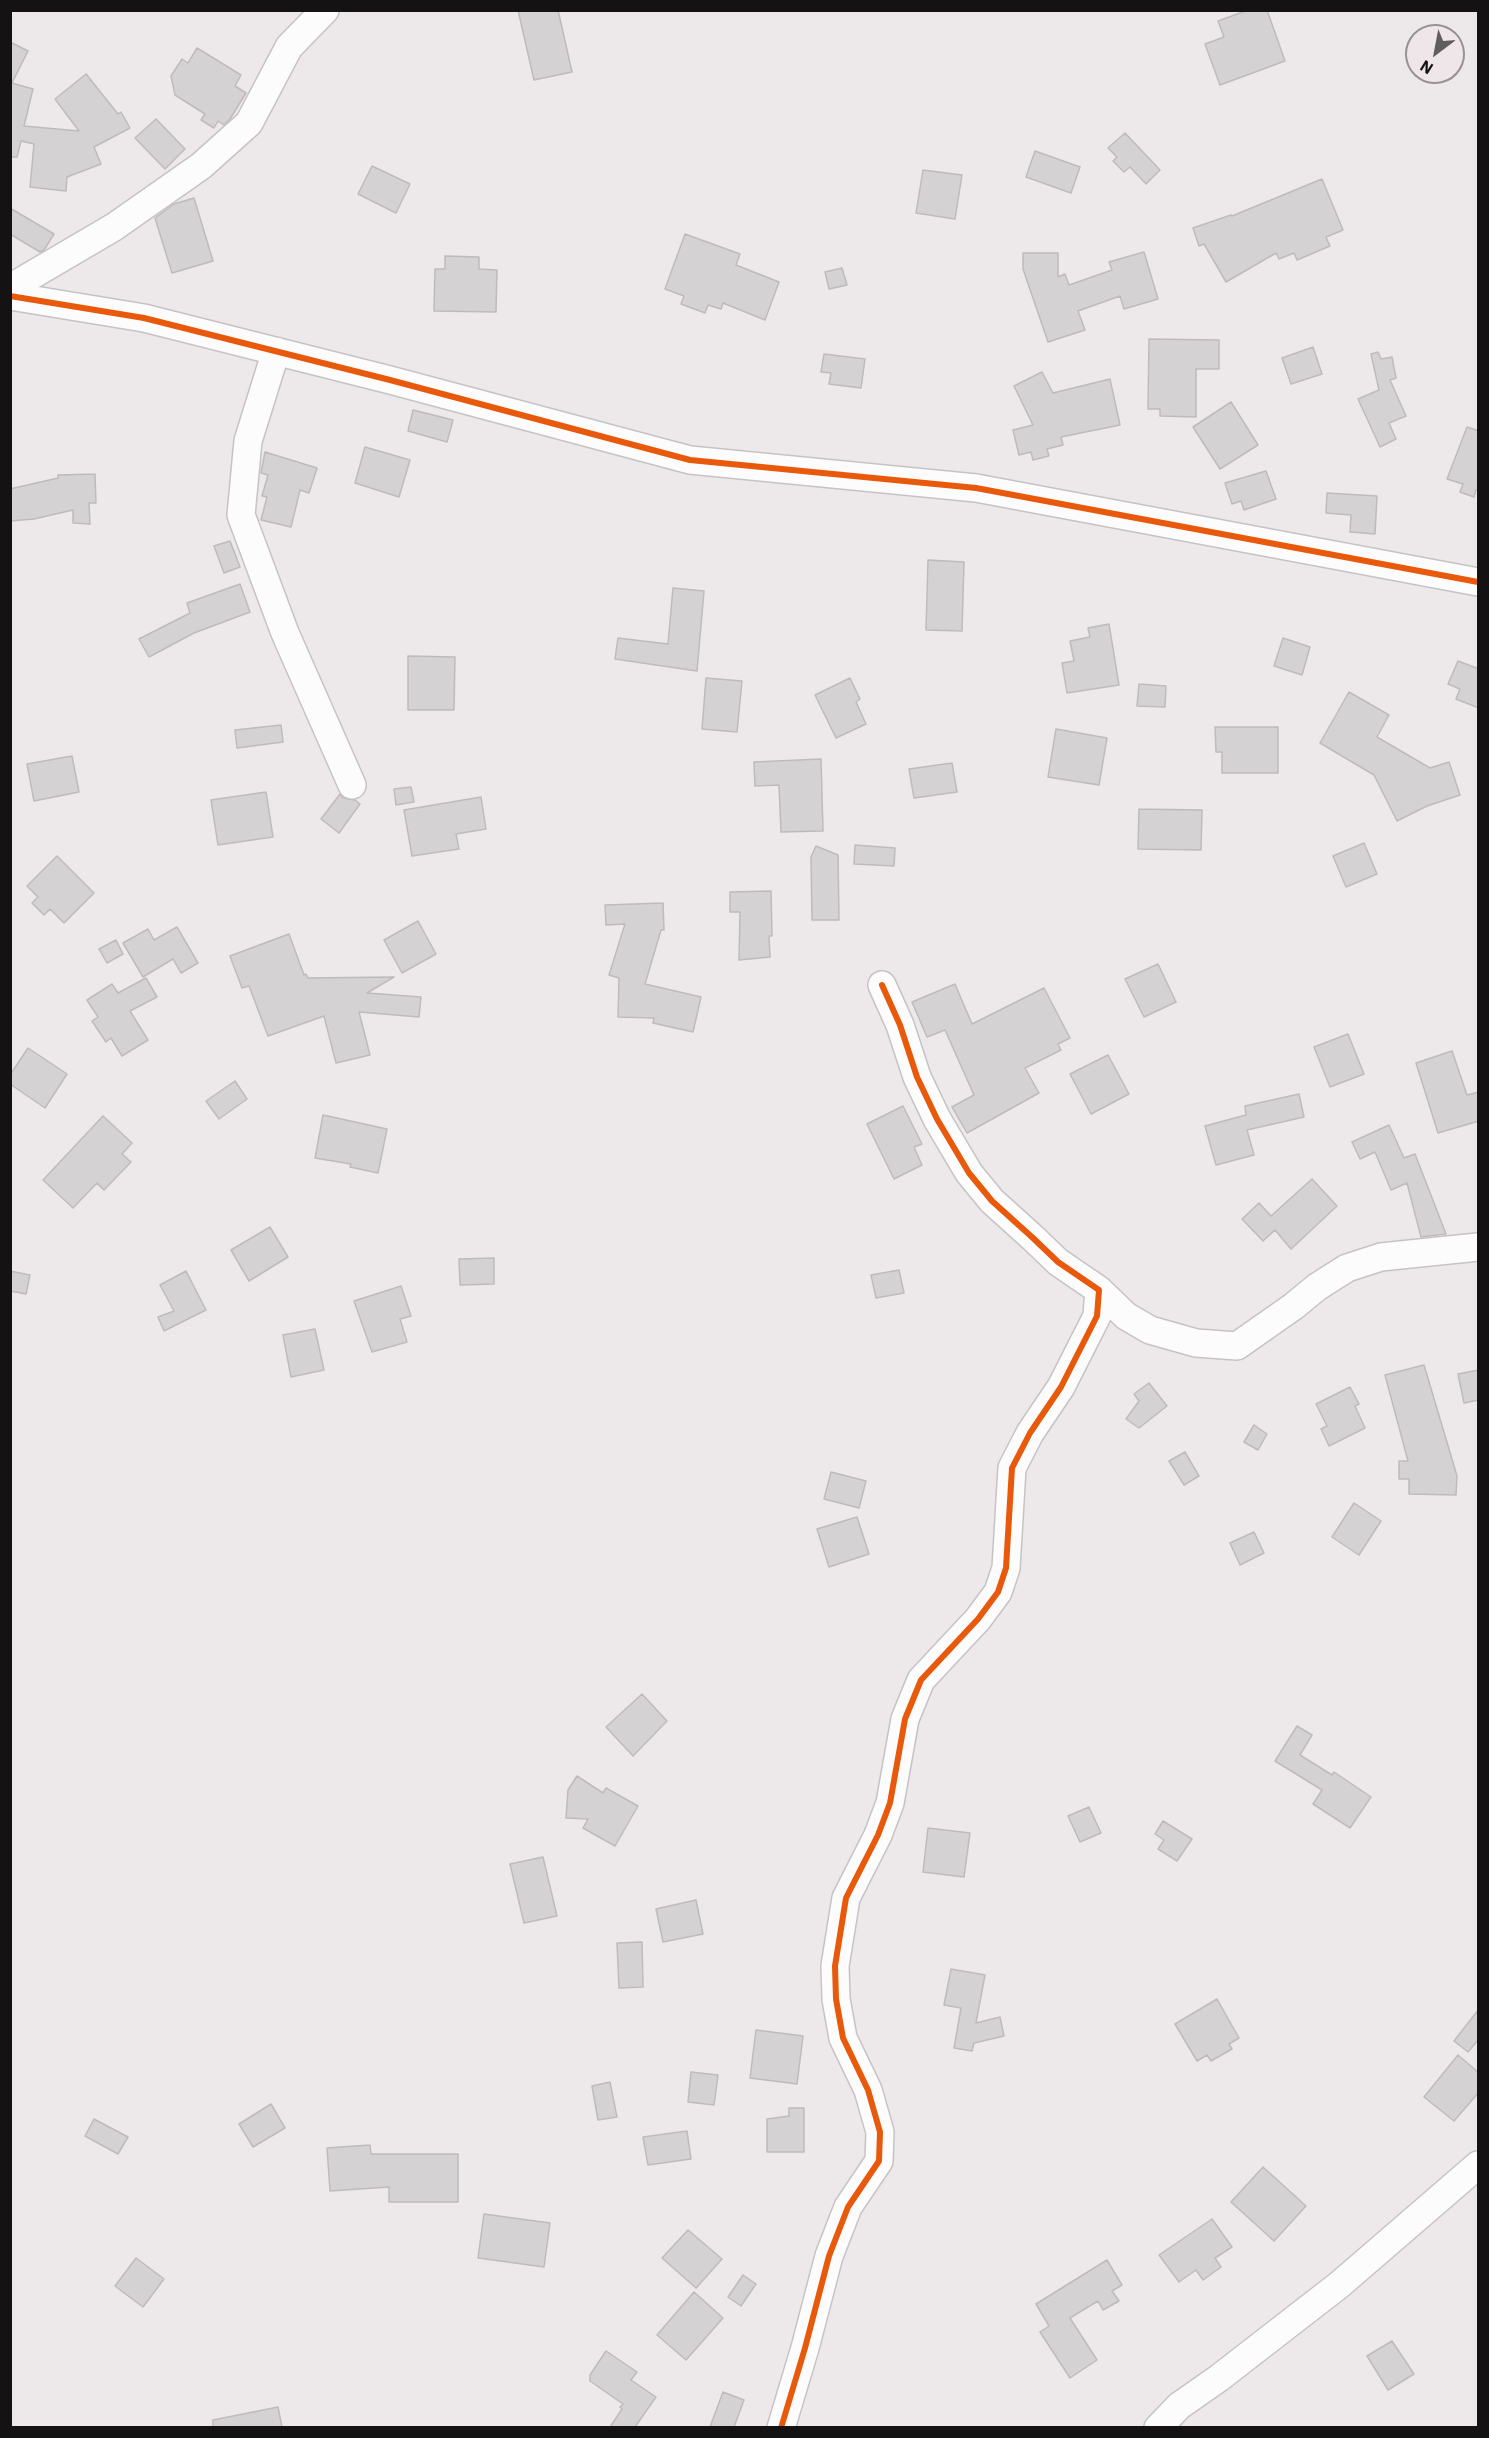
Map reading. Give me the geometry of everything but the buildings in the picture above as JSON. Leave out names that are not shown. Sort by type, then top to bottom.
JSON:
[{"type":"street","points":[[10,288],[114,227],[201,166],[249,123],[289,46],[325,10]]},
{"type":"street","points":[[10,296],[144,318],[690,460],[976,488],[1479,582]]},
{"type":"street","points":[[276,351],[248,441],[240,515],[285,633],[352,785]]},
{"type":"street","points":[[882,984],[900,1025],[917,1077],[937,1119],[969,1173],[992,1201],[1058,1262],[1099,1290],[1126,1316],[1150,1330],[1196,1343],[1237,1346],[1317,1287],[1347,1268],[1380,1257],[1479,1247]]},
{"type":"street","points":[[781,2427],[829,2256],[848,2207],[879,2161],[880,2132],[868,2090],[843,2038],[836,1999],[836,1966],[846,1898],[878,1835],[890,1803],[905,1719],[921,1680],[978,1619],[998,1592],[1006,1568],[1012,1468],[1030,1432],[1061,1387],[1097,1316],[1099,1290]]},
{"type":"street","points":[[1158,2427],[1179,2406],[1339,2286],[1479,2164]]},
{"type":"cycle path","points":[[10,296],[144,318],[390,380],[690,460],[976,488],[1478,582]]},
{"type":"cycle path","points":[[781,2428],[829,2256],[848,2207],[879,2161],[880,2132],[868,2090],[843,2038],[836,1999],[835,1966],[846,1898],[878,1835],[890,1803],[905,1719],[921,1680],[978,1619],[998,1592],[1006,1568],[1012,1468],[1030,1433],[1061,1387],[1097,1316],[1099,1290],[1058,1262],[992,1201],[969,1173],[937,1119],[917,1077],[900,1025],[882,985]]}]
